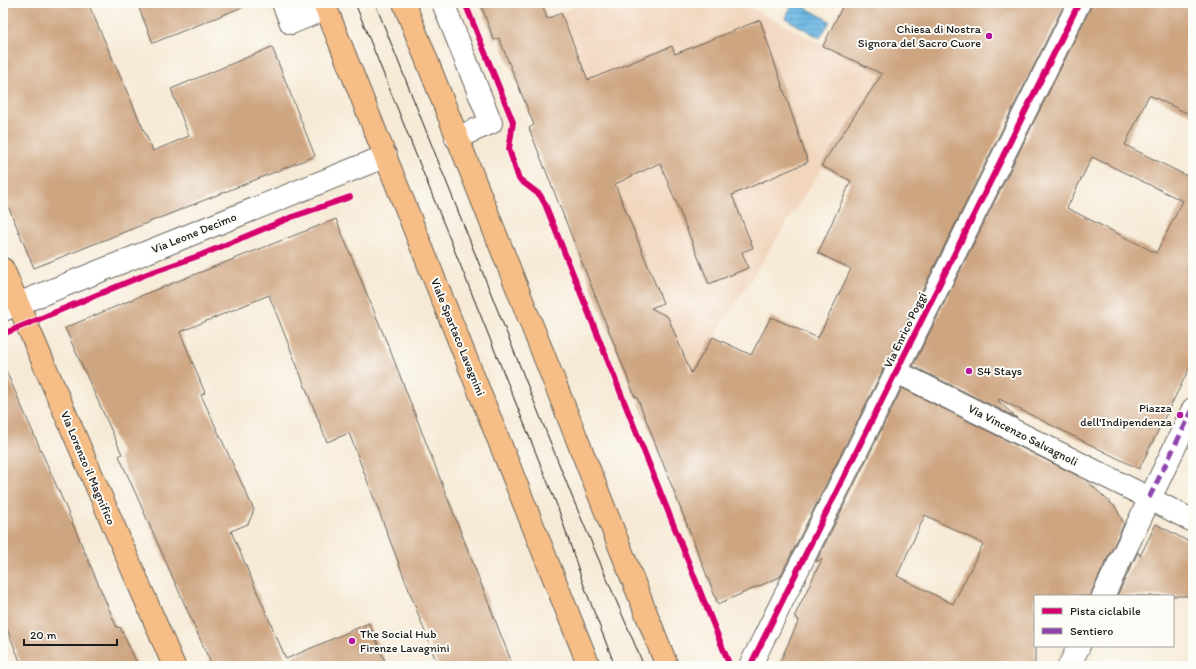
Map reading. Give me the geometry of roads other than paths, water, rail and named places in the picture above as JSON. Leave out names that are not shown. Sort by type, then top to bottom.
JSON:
[{"type":"main road","points":[[404,3],[456,138],[667,666]]},
{"type":"main road","name":"Viale Spartaco Lavagnini","points":[[326,6],[589,666]]},
{"type":"main road","name":"Via Lorenzo il Magnifico","points":[[3,269],[10,307],[174,666]]},
{"type":"street","name":"Viale Spartaco Lavagnini","points":[[283,3],[291,23],[326,6]]},
{"type":"street","points":[[443,3],[490,123],[456,138]]},
{"type":"street","name":"Via Enrico Poggi","points":[[750,666],[1079,3]]},
{"type":"street","name":"Via Leone Decimo","points":[[10,307],[386,156]]},
{"type":"street","name":"Via Vincenzo Salvagnoli","points":[[897,372],[1149,498]]},
{"type":"street","points":[[1103,595],[1193,409]]},
{"type":"street","points":[[1149,498],[1193,521]]},
{"type":"street","points":[[1069,666],[1078,647]]},
{"type":"water","points":[[793,3],[797,3],[830,21],[820,38],[785,18]]},
{"type":"tram line","points":[[355,3],[558,508],[583,583],[615,666]]},
{"type":"tram line","points":[[375,3],[573,499],[644,666]]},
{"type":"place","name":"Chiesa di Nostra Signora del Sacro Cuore","points":[[989,36]]},
{"type":"place","name":"S4 Stays","points":[[969,371]]},
{"type":"place","name":"Piazza dell'Indipendenza","points":[[1180,415]]},
{"type":"place","name":"The Social Hub Firenze Lavagnini","points":[[352,641]]}]
